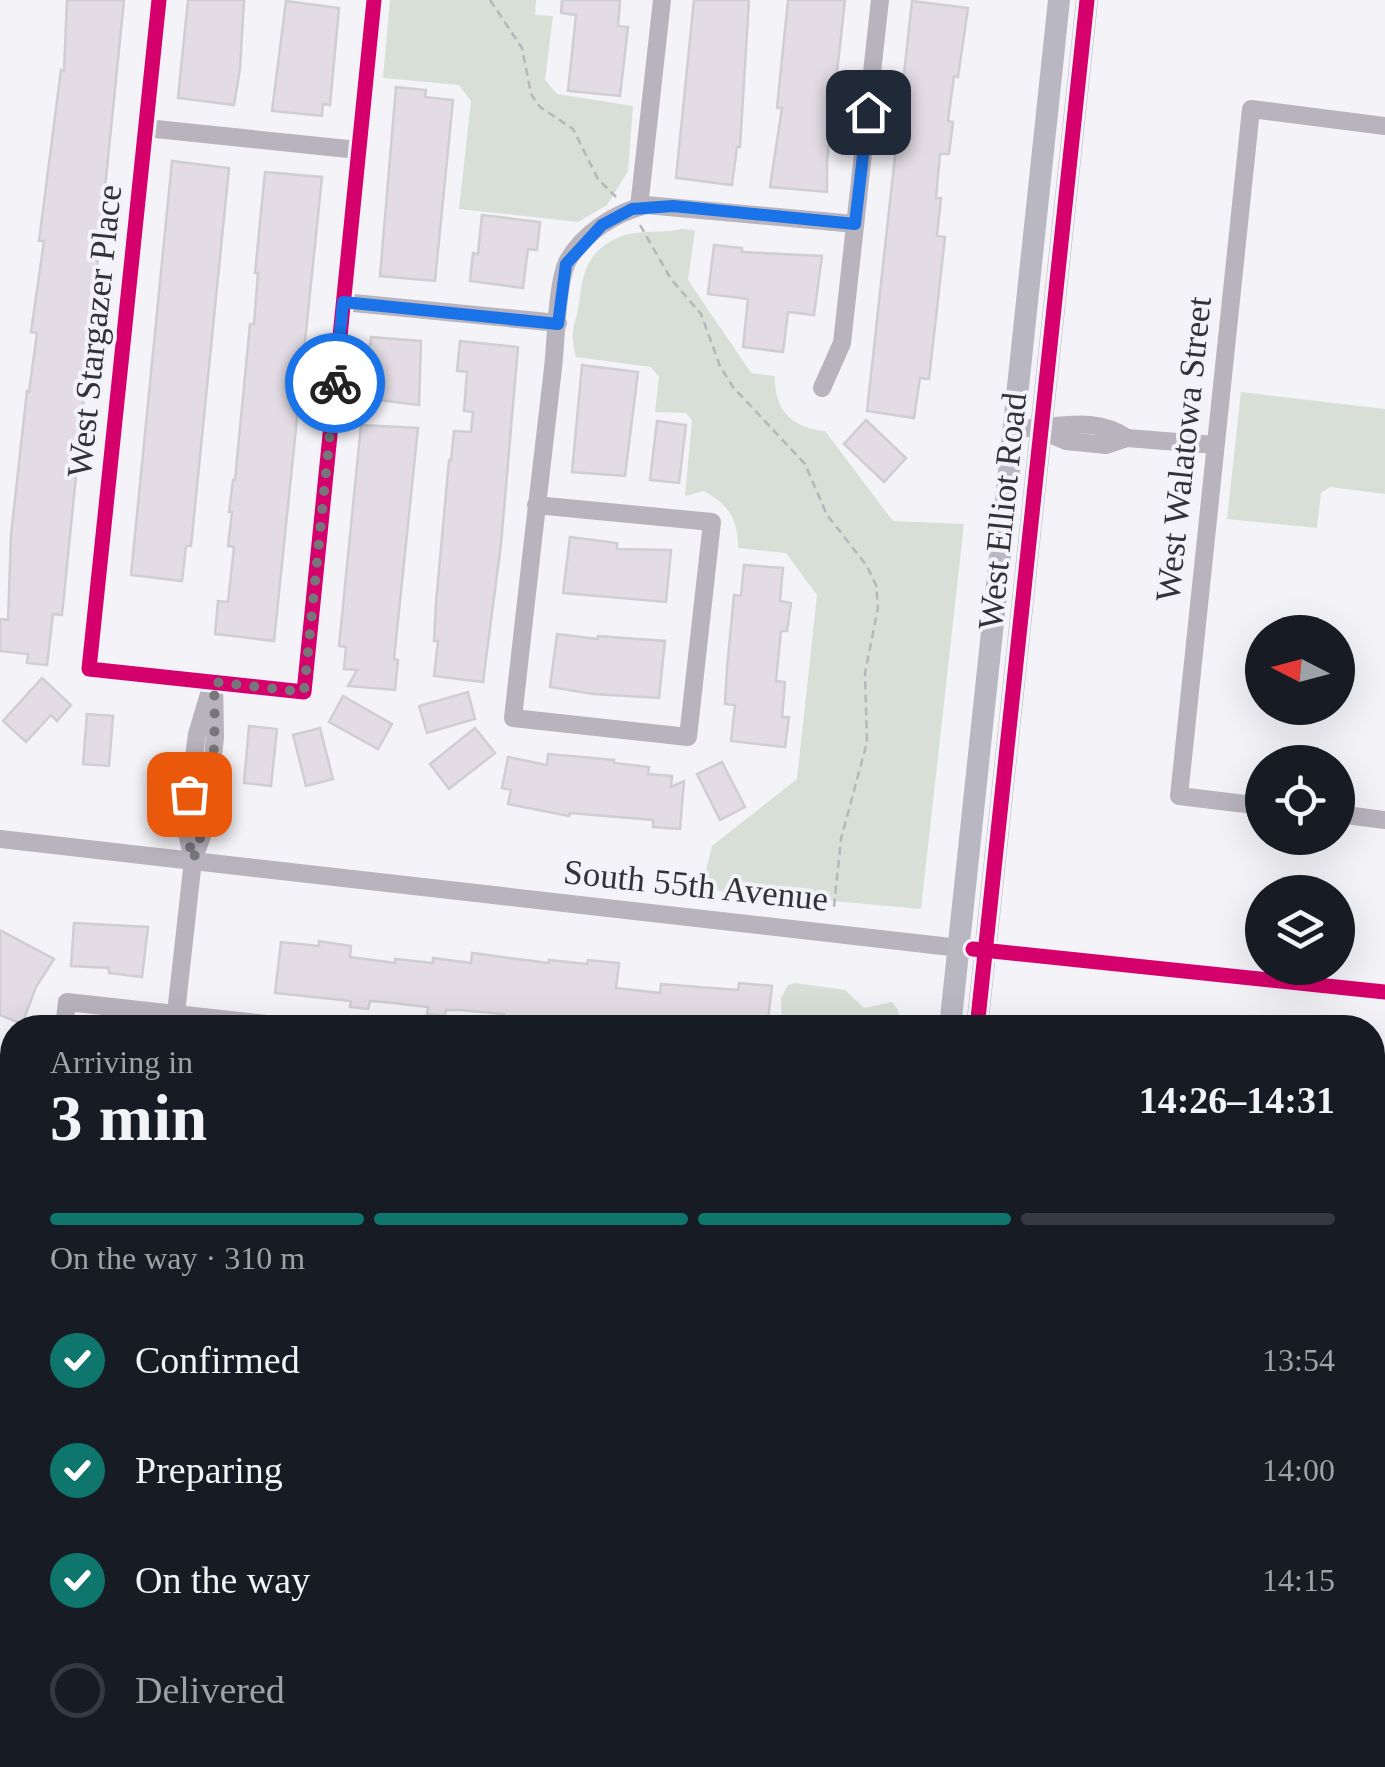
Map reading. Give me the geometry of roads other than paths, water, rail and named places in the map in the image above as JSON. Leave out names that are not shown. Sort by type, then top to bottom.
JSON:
[{"type":"main road","name":"West Elliot Road","points":[[951,1015],[1059,0]]},
{"type":"main road","name":"West Elliot Road","points":[[979,1015],[1087,0]]},
{"type":"street","name":"West Stargazer Place","points":[[159,0],[89,669],[214,682]]},
{"type":"street","points":[[176,1013],[193,860],[185,824],[197,734],[214,682],[304,692],[374,0]]},
{"type":"street","points":[[635,208],[662,0]]},
{"type":"street","points":[[822,388],[842,343],[880,0]]},
{"type":"street","name":"West Walatowa Street","points":[[1245,804],[1179,796],[1252,109],[1385,126]]},
{"type":"street","points":[[146,128],[358,150]]},
{"type":"street","points":[[536,505],[712,522],[688,737],[513,718],[536,505],[566,264],[602,225],[635,208],[673,206],[855,224]]},
{"type":"street","points":[[343,302],[558,324]]},
{"type":"street","points":[[1014,428],[1041,430],[1066,441],[1106,444],[1126,438],[1215,445]]},
{"type":"street","points":[[1355,816],[1385,820]]},
{"type":"street","name":"South 55th Avenue","points":[[0,839],[986,951],[1385,992]]},
{"type":"street","points":[[66,1015],[67,1002],[194,1015]]}]
